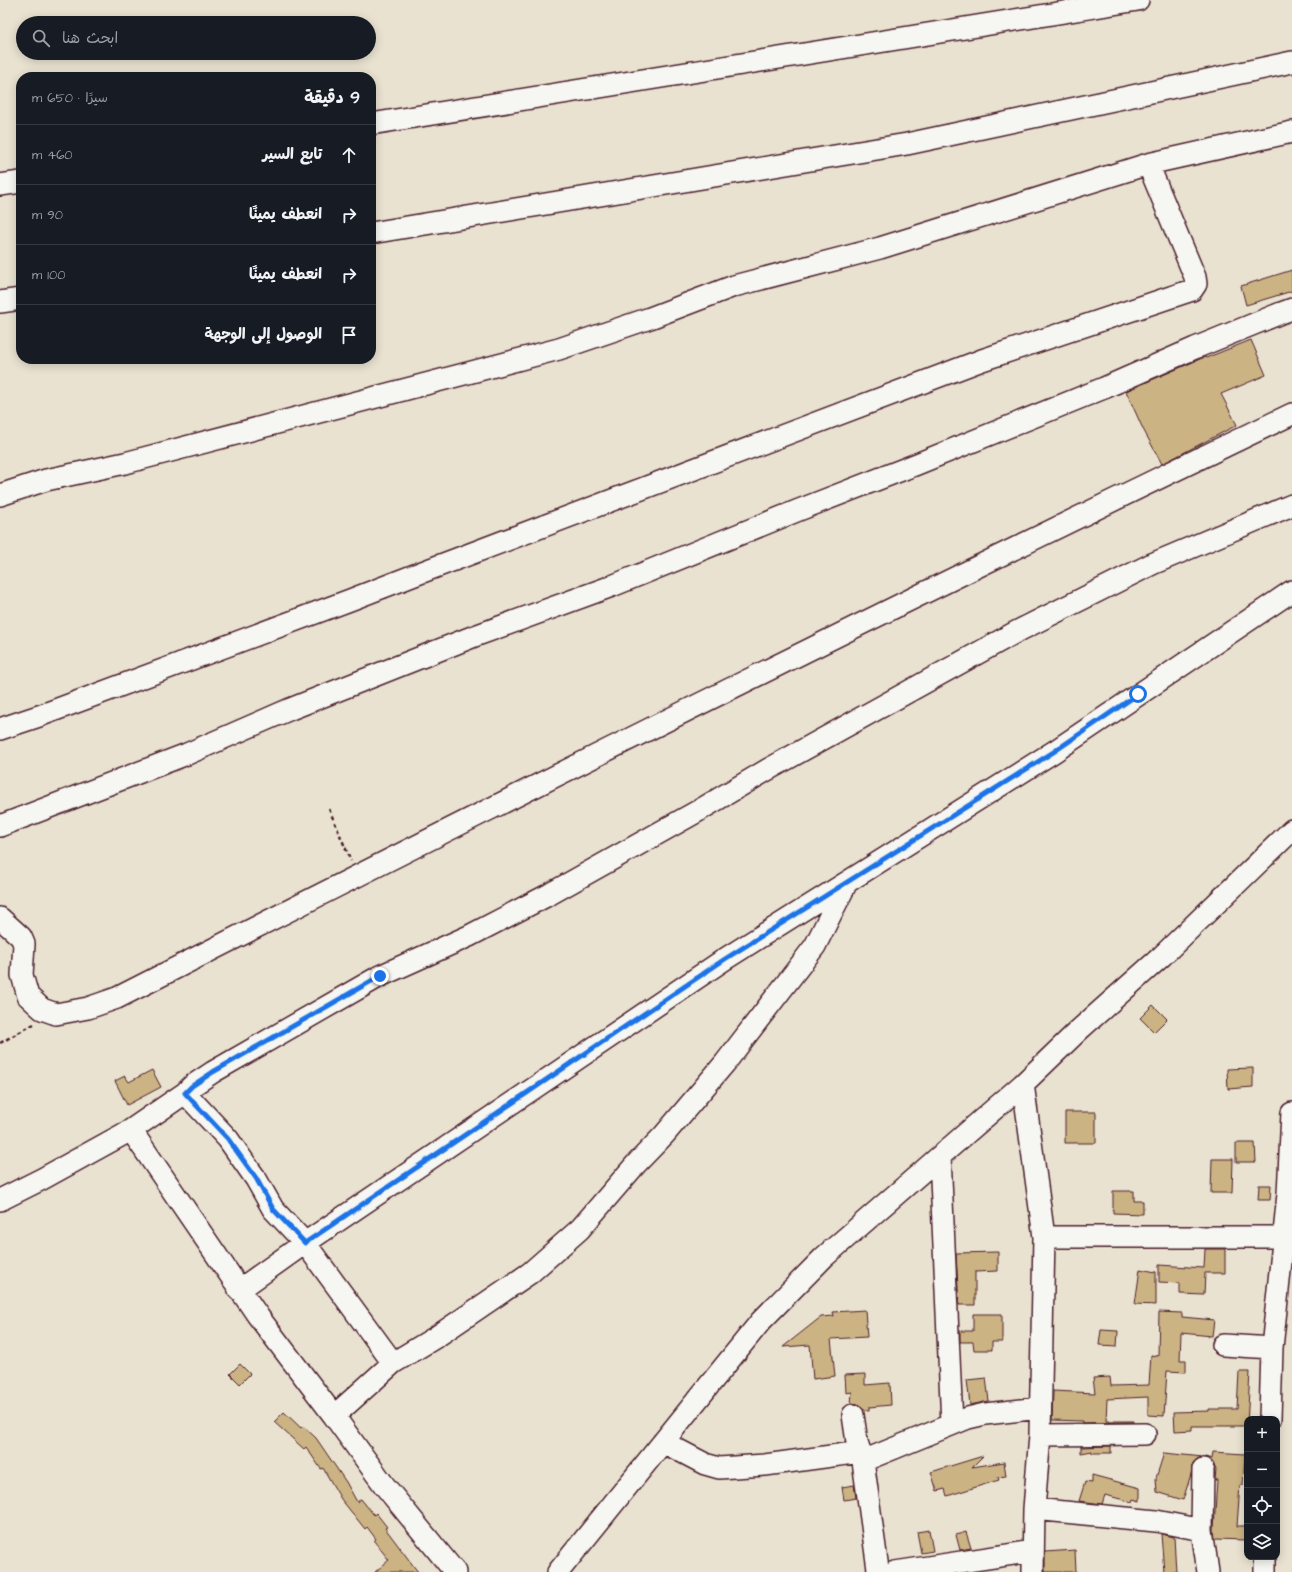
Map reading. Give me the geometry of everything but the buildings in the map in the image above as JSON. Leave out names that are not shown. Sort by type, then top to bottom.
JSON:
[{"type":"street","points":[[376,123],[1138,0]]},
{"type":"street","points":[[376,232],[907,144],[1292,62]]},
{"type":"street","points":[[0,495],[46,480],[125,464],[559,349],[650,318],[734,286],[880,248],[1148,164],[1292,132]]},
{"type":"street","points":[[0,729],[39,716],[350,600],[425,570],[982,360],[1192,290],[1196,284],[1195,277],[1148,164]]},
{"type":"street","points":[[0,185],[16,183]]},
{"type":"street","points":[[0,302],[16,300]]},
{"type":"street","points":[[0,826],[188,754],[288,710],[464,640],[612,586],[1104,388],[1202,345],[1281,312],[1292,309]]},
{"type":"street","points":[[0,918],[21,937],[24,944],[22,975],[28,996],[42,1009],[56,1014],[88,1008],[117,998],[740,684],[1150,482],[1292,414]]},
{"type":"street","points":[[0,1200],[42,1179],[130,1130],[213,1072],[380,976],[469,936],[550,894],[698,811],[767,770],[1016,632],[1152,564],[1292,505]]},
{"type":"street","points":[[239,1290],[305,1243],[725,959],[1055,751],[1292,591]]},
{"type":"street","points":[[558,1572],[761,1321],[824,1257],[1023,1084],[1079,1030],[1162,956],[1292,830]]},
{"type":"street","points":[[334,1416],[393,1363],[436,1337],[530,1273],[580,1229],[664,1135],[725,1063],[815,946],[846,884]]},
{"type":"street","points":[[1023,1084],[1044,1237],[1040,1435],[1034,1509],[1033,1572]]},
{"type":"street","points":[[185,1093],[228,1139],[256,1178],[273,1209],[305,1243],[393,1363]]},
{"type":"street","points":[[1270,1416],[1272,1348],[1284,1237],[1292,1113]]},
{"type":"street","points":[[130,1130],[239,1290],[384,1485],[455,1572]]},
{"type":"street","points":[[940,1156],[952,1424]]},
{"type":"street","points":[[1044,1237],[1284,1237]]},
{"type":"street","points":[[1223,1345],[1272,1348]]},
{"type":"street","points":[[662,1442],[705,1464],[718,1468],[862,1457],[968,1418],[985,1414],[1040,1408]]},
{"type":"street","points":[[853,1415],[857,1442],[862,1457],[878,1569],[880,1572]]},
{"type":"street","points":[[1040,1435],[1145,1434]]},
{"type":"street","points":[[1203,1469],[1202,1530],[1208,1572]]},
{"type":"street","points":[[1034,1509],[1156,1521],[1202,1530]]},
{"type":"street","points":[[895,1572],[950,1567],[1033,1551]]},
{"type":"street","points":[[1265,1572],[1266,1560]]},
{"type":"path","points":[[329,810],[357,876]]},
{"type":"path","points":[[0,1043],[37,1022],[56,1014]]},
{"type":"route","points":[[380,976],[213,1072],[192,1086],[185,1093],[228,1139],[256,1178],[273,1209],[305,1243],[725,959],[1055,751],[1138,694]]}]
